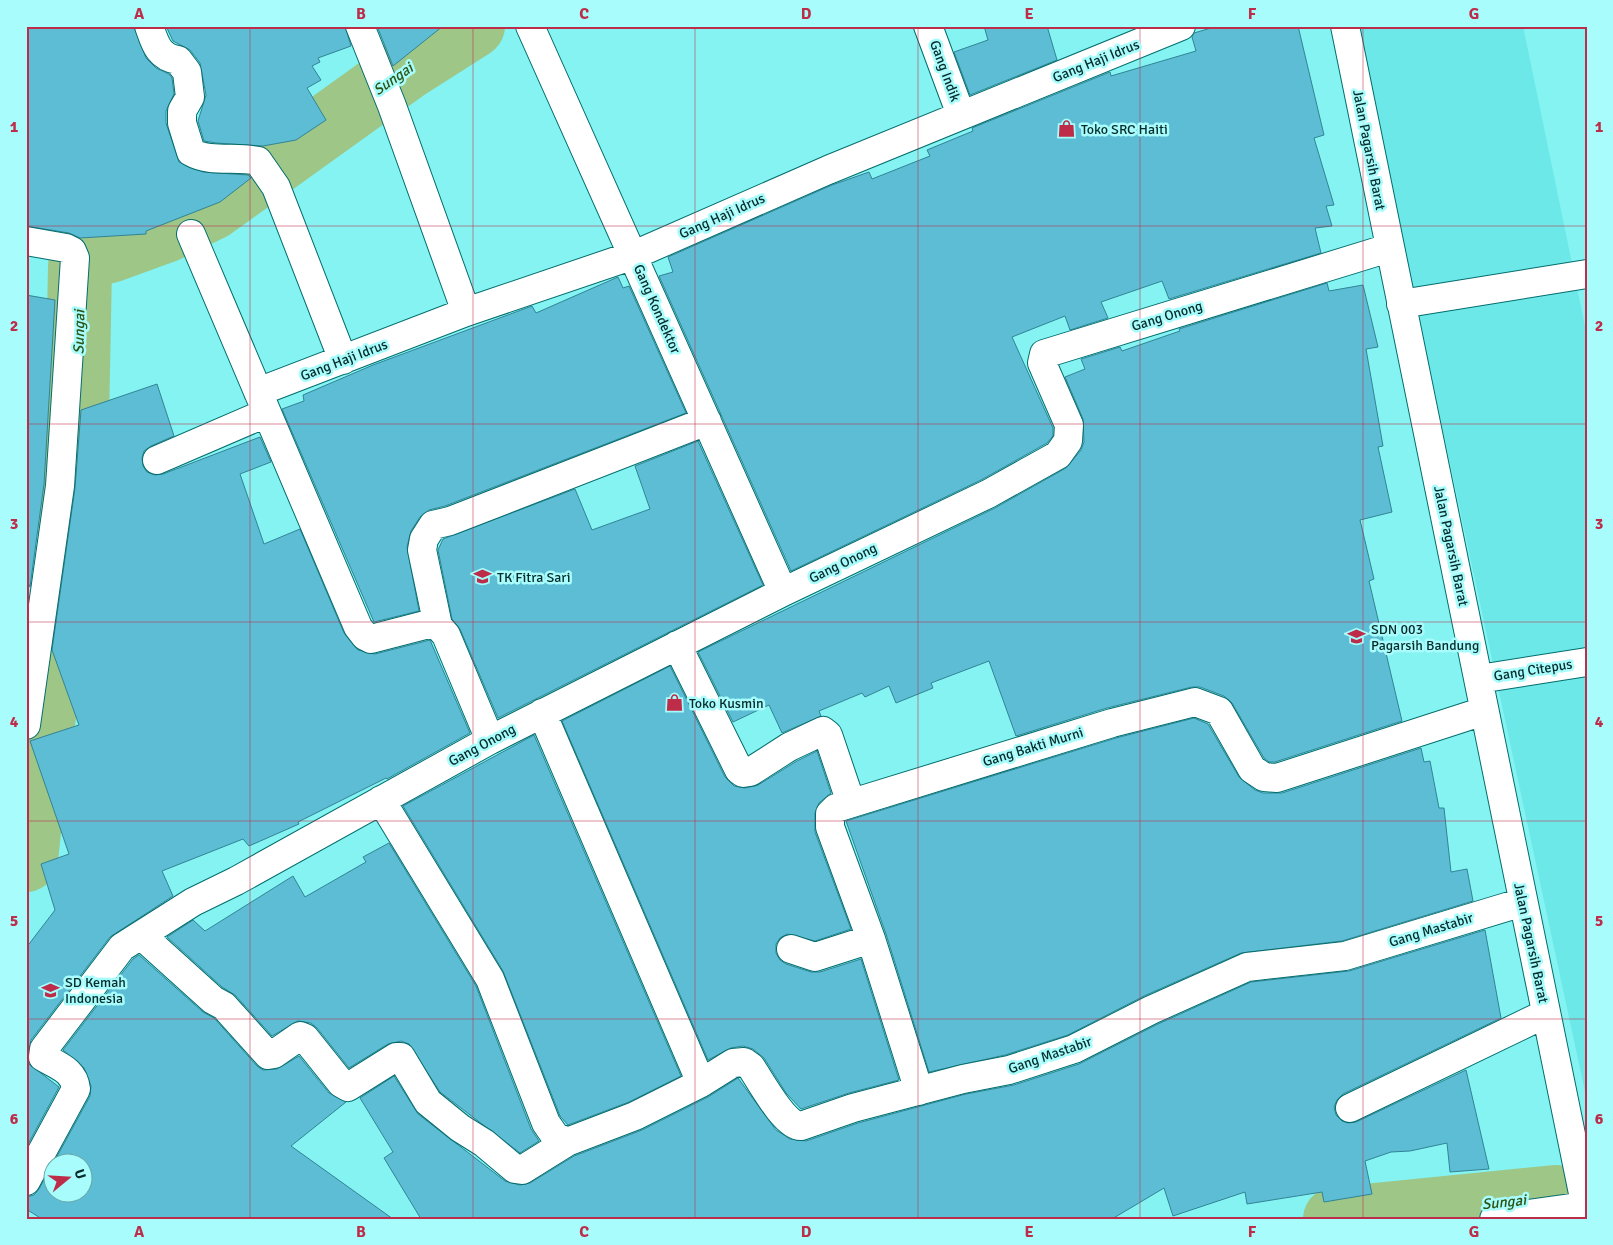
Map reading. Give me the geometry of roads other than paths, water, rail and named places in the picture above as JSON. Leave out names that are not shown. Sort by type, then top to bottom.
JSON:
[{"type":"street","points":[[149,26],[157,49],[167,59],[178,60],[187,72],[190,97],[182,111],[182,122],[190,152],[201,158],[241,157],[258,161],[276,187],[343,360]]},
{"type":"street","points":[[360,26],[392,106],[466,312]]},
{"type":"street","name":"Gang Kondektor","points":[[530,26],[784,592]]},
{"type":"street","name":"Gang Indik","points":[[928,26],[960,115]]},
{"type":"street","name":"Gang Haji Idrus","points":[[157,460],[343,360],[466,312],[634,255],[960,115],[1074,71],[1181,26]]},
{"type":"street","name":"Jalan Pagarsih Barat","points":[[1345,26],[1586,1210]]},
{"type":"street","points":[[191,234],[358,627],[365,636],[371,639],[429,624],[438,626]]},
{"type":"street","points":[[26,240],[58,246],[72,251],[75,258],[60,486],[26,725]]},
{"type":"street","name":"Gang Onong","points":[[26,1181],[76,1090],[70,1073],[43,1057],[44,1049],[122,947],[193,902],[490,740],[784,592],[988,494],[1058,455],[1068,441],[1069,425],[1042,363],[1044,354],[1389,248]]},
{"type":"street","points":[[1401,304],[1587,274]]},
{"type":"street","points":[[490,740],[446,635],[438,626],[422,550],[424,539],[433,525],[707,421]]},
{"type":"street","points":[[677,646],[739,770],[744,773],[750,772],[788,747],[823,731],[828,735],[851,803]]},
{"type":"street","name":"Gang Citepus","points":[[1479,679],[1587,662]]},
{"type":"street","name":"Gang Bakti Murni","points":[[919,1091],[871,939],[830,827],[830,814],[836,808],[1112,723],[1195,702],[1219,711],[1252,769],[1264,777],[1277,778],[1484,711]]},
{"type":"street","points":[[542,713],[701,1083]]},
{"type":"street","points":[[381,800],[490,979],[546,1123],[555,1136],[567,1142]]},
{"type":"street","name":"Gang Mastabir","points":[[141,935],[212,1000],[224,1006],[268,1054],[274,1054],[300,1036],[305,1038],[341,1083],[348,1087],[396,1057],[401,1057],[428,1102],[460,1128],[484,1143],[515,1170],[522,1170],[567,1142],[635,1116],[701,1083],[733,1063],[744,1062],[751,1067],[787,1120],[796,1126],[919,1091],[1009,1070],[1074,1049],[1151,1010],[1247,966],[1345,956],[1522,902]]},
{"type":"street","points":[[791,949],[815,957],[871,939]]},
{"type":"street","points":[[1350,1108],[1546,1014]]},
{"type":"street","points":[[1494,1219],[1586,1210]]},
{"type":"waterway","name":"Sungai","points":[[26,860],[35,774],[67,567],[76,475],[80,266],[85,257],[110,251],[165,231],[212,208],[407,68],[473,26]]},
{"type":"waterway","name":"Sungai","points":[[1335,1219],[1555,1197]]},
{"type":"place","name":"Toko SRC Haiti","points":[[1067,129]]},
{"type":"place","name":"TK Fitra Sari","points":[[483,577]]},
{"type":"place","name":"SDN 003 Pagarsih Bandung","points":[[1357,637]]},
{"type":"place","name":"Toko Kusmin","points":[[675,703]]},
{"type":"place","name":"SD Kemah Indonesia","points":[[51,990]]}]
